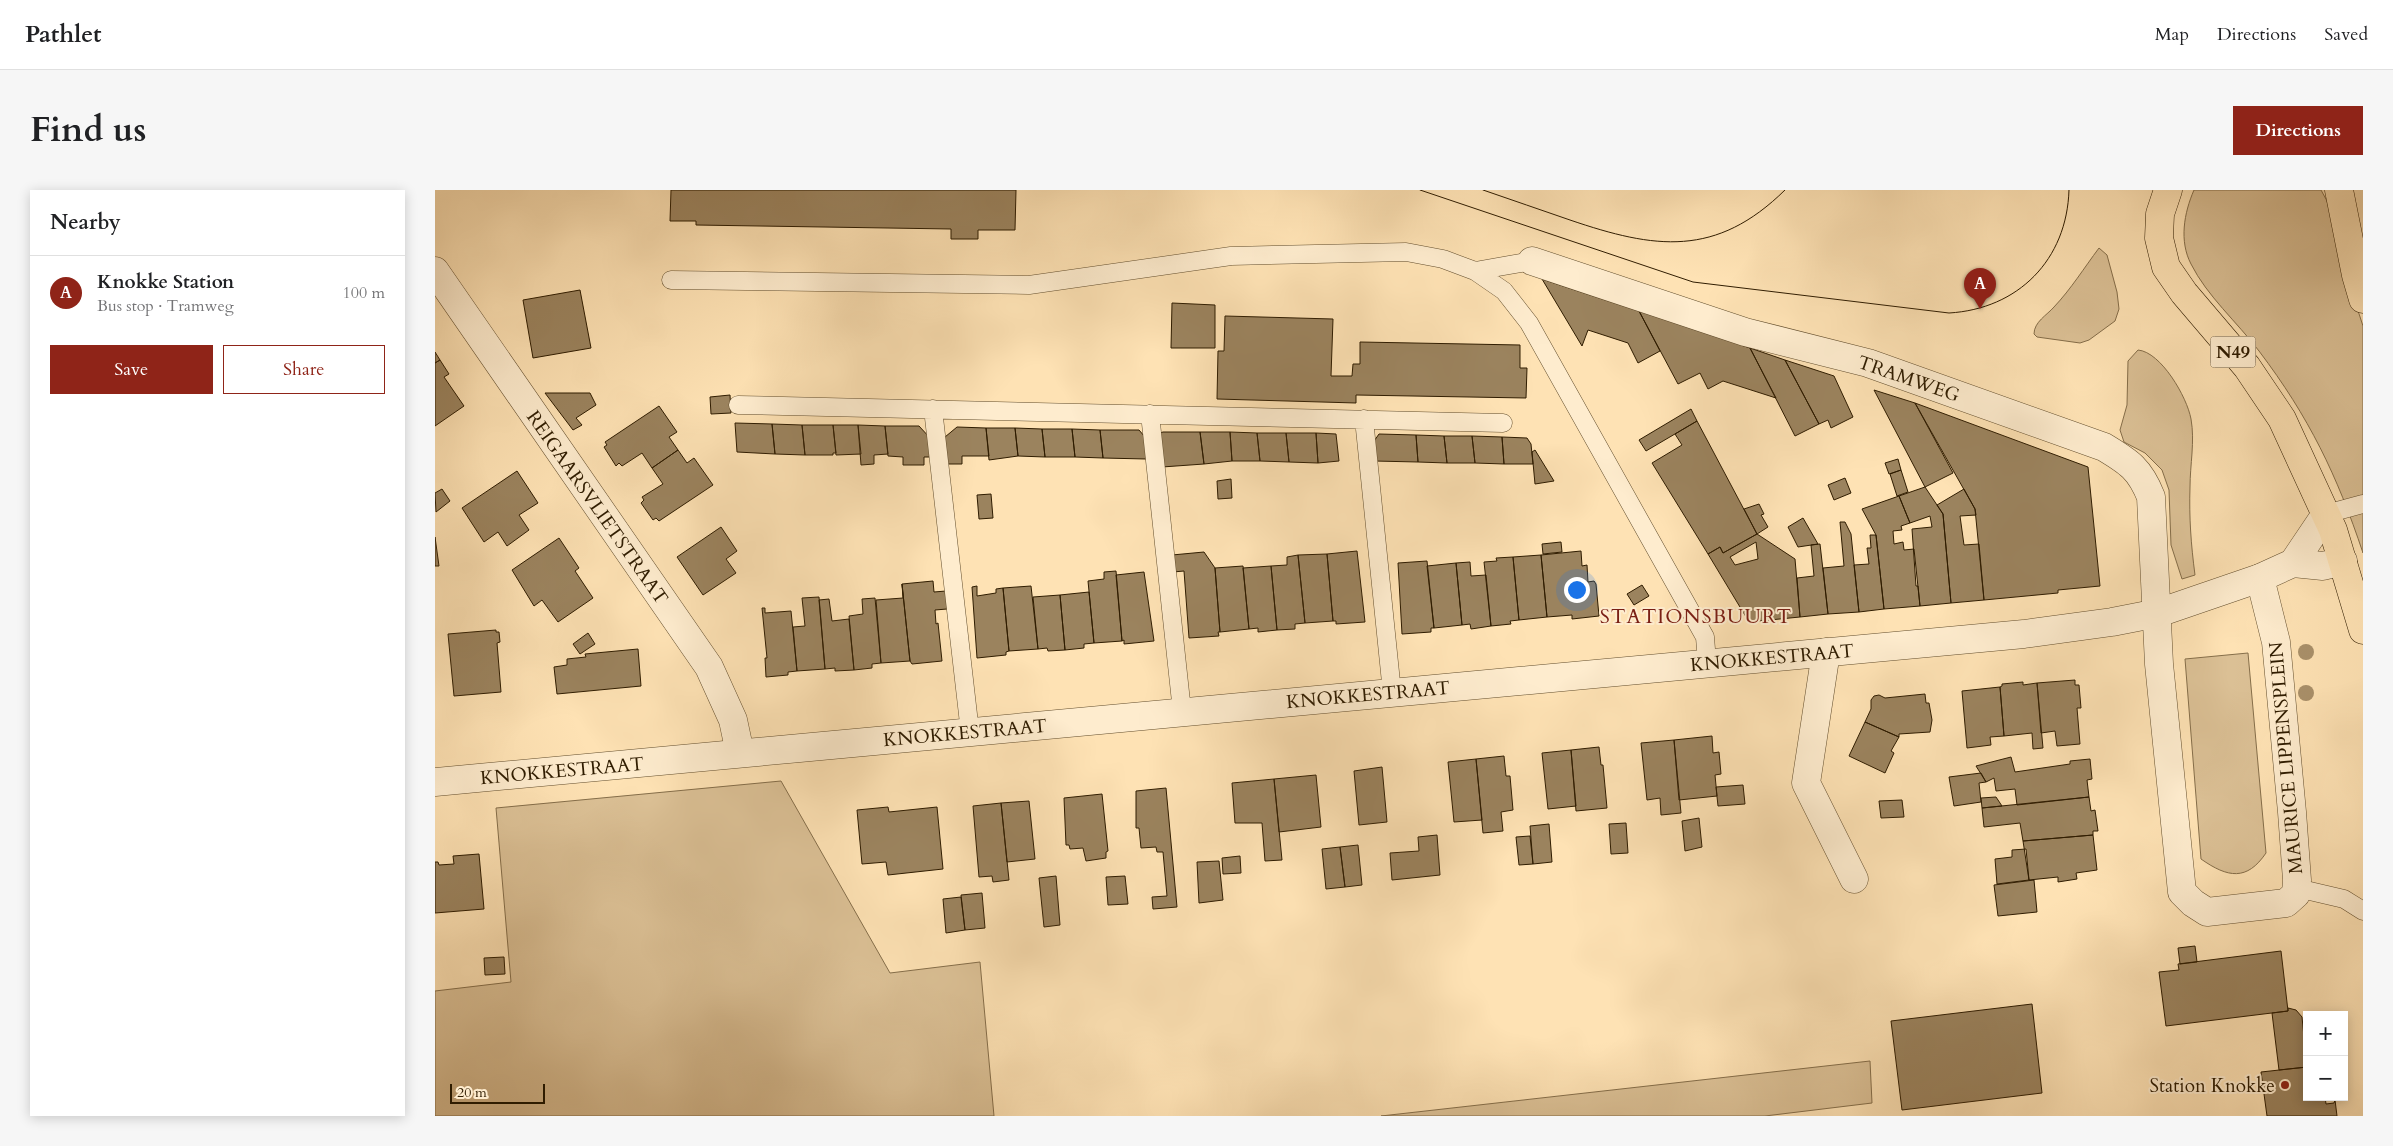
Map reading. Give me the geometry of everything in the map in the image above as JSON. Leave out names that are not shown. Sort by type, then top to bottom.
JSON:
[{"type":"main road","name":"N49","points":[[2168,190],[2160,214],[2159,238],[2166,267],[2184,293],[2247,367],[2282,419],[2326,514],[2343,561],[2363,630]]},
{"type":"main road","points":[[2339,190],[2355,275],[2363,299]]},
{"type":"street","name":"TRAMWEG","points":[[1532,261],[1745,332],[1868,363],[2104,447],[2127,461],[2143,478],[2151,497],[2158,613]]},
{"type":"street","name":"REIGAARSVLIETSTRAAT","points":[[435,271],[443,301],[709,666],[733,720],[739,753]]},
{"type":"street","points":[[2293,564],[2326,514]]},
{"type":"street","name":"KNOKKESTRAAT","points":[[435,782],[2053,630],[2112,622],[2158,613],[2260,578],[2293,564],[2323,566],[2343,561]]},
{"type":"street","name":"MAURICE LIPPENSPLEIN","points":[[2158,613],[2159,664],[2182,892],[2193,903],[2207,912],[2286,903],[2296,894],[2297,888],[2292,812],[2276,642],[2260,578]]},
{"type":"street","points":[[1826,652],[1806,783],[1854,879]]},
{"type":"lane","points":[[671,280],[1029,285],[1231,256],[1406,252],[1443,259],[1475,271],[1504,291],[1529,323],[1705,637],[1707,662]]},
{"type":"lane","points":[[1475,271],[1532,261]]},
{"type":"lane","points":[[738,405],[1503,423]]},
{"type":"lane","points":[[933,410],[970,732]]},
{"type":"lane","points":[[1151,414],[1182,711]]},
{"type":"lane","points":[[1364,419],[1392,692]]},
{"type":"lane","points":[[2326,514],[2363,504]]},
{"type":"lane","points":[[2297,888],[2344,899],[2363,911]]},
{"type":"shaded area","points":[[2194,190],[2321,190],[2327,201],[2347,277],[2363,326],[2363,553],[2332,472],[2293,399],[2259,351],[2205,287],[2191,264],[2185,246],[2184,227],[2185,217]]},
{"type":"shaded area","points":[[2099,248],[2107,255],[2117,292],[2119,309],[2115,321],[2089,340],[2080,343],[2037,337],[2034,334],[2038,322],[2066,293]]},
{"type":"shaded area","points":[[2138,350],[2147,353],[2155,359],[2172,377],[2189,410],[2191,419],[2190,509],[2195,575],[2182,579],[2171,545],[2169,490],[2162,470],[2145,453],[2124,442],[2120,430],[2127,405],[2128,361]]},
{"type":"shaded area","points":[[2248,653],[2266,853],[2252,868],[2236,874],[2220,870],[2201,859],[2185,659]]},
{"type":"shaded area","points":[[781,781],[890,973],[980,962],[994,1116],[435,1116],[435,991],[511,982],[496,808]]},
{"type":"shaded area","points":[[1870,1061],[1872,1103],[1765,1116],[1381,1116]]},
{"type":"building","points":[[671,190],[1016,190],[1015,230],[978,230],[978,239],[951,239],[951,229],[696,225],[696,221],[670,221]]},
{"type":"building","points":[[1542,279],[1639,311],[1660,351],[1638,363],[1628,343],[1588,330],[1582,346]]},
{"type":"building","points":[[580,290],[591,348],[533,358],[523,300]]},
{"type":"building","points":[[1172,303],[1215,305],[1215,348],[1171,348]]},
{"type":"building","points":[[1639,311],[1750,348],[1776,398],[1723,381],[1708,389],[1700,373],[1678,384]]},
{"type":"building","points":[[1225,316],[1333,319],[1331,376],[1352,376],[1353,364],[1360,364],[1360,342],[1520,345],[1520,368],[1527,368],[1526,398],[1356,395],[1356,403],[1217,399],[1218,351],[1224,351]]},
{"type":"building","points":[[1750,348],[1785,360],[1819,424],[1795,436]]},
{"type":"building","points":[[435,352],[440,360],[435,363]]},
{"type":"building","points":[[440,360],[449,374],[444,377],[464,406],[435,426],[435,363]]},
{"type":"building","points":[[1785,360],[1834,376],[1853,417],[1831,428],[1828,420],[1819,424]]},
{"type":"building","points":[[1874,390],[1915,403],[1953,473],[1925,487]]},
{"type":"building","points":[[545,393],[590,393],[596,405],[576,418],[582,425],[573,430]]},
{"type":"building","points":[[730,395],[731,413],[711,414],[710,397]]},
{"type":"building","points":[[1915,403],[2088,467],[2100,586],[2058,590],[2058,593],[1984,600],[1975,509]]},
{"type":"building","points":[[659,406],[677,432],[669,437],[678,450],[652,468],[642,453],[622,466],[619,463],[616,466],[604,447],[607,445],[605,442]]},
{"type":"building","points":[[1691,409],[1697,421],[1646,451],[1639,440]]},
{"type":"building","points":[[1697,421],[1757,534],[1723,553],[1720,547],[1708,554],[1652,463],[1682,445],[1675,434]]},
{"type":"building","points":[[735,423],[772,424],[775,454],[737,452]]},
{"type":"building","points":[[772,424],[802,425],[805,455],[775,454]]},
{"type":"building","points":[[802,425],[833,425],[836,453],[833,453],[833,455],[805,455]]},
{"type":"building","points":[[833,425],[858,425],[861,454],[836,455]]},
{"type":"building","points":[[858,425],[885,426],[888,454],[874,455],[874,464],[861,465]]},
{"type":"building","points":[[885,426],[919,426],[931,439],[932,457],[924,457],[924,465],[903,465],[903,457],[888,456]]},
{"type":"building","points":[[957,427],[986,428],[989,456],[962,456],[962,464],[947,464],[945,437]]},
{"type":"building","points":[[986,428],[1015,428],[1018,456],[989,460]]},
{"type":"building","points":[[1015,428],[1042,429],[1045,457],[1018,456]]},
{"type":"building","points":[[1042,429],[1072,429],[1075,457],[1045,457]]},
{"type":"building","points":[[1072,429],[1100,430],[1103,458],[1075,457]]},
{"type":"building","points":[[1100,430],[1139,430],[1145,437],[1146,459],[1103,458]]},
{"type":"building","points":[[1200,432],[1204,464],[1162,467],[1160,433]]},
{"type":"building","points":[[1200,432],[1230,432],[1232,461],[1204,464]]},
{"type":"building","points":[[1230,432],[1257,433],[1260,461],[1232,461]]},
{"type":"building","points":[[1257,433],[1286,433],[1289,462],[1260,461]]},
{"type":"building","points":[[1286,433],[1316,433],[1318,463],[1289,462]]},
{"type":"building","points":[[1316,433],[1336,434],[1339,461],[1318,463]]},
{"type":"building","points":[[1379,434],[1416,435],[1418,462],[1374,461],[1372,444]]},
{"type":"building","points":[[1416,435],[1444,436],[1447,463],[1418,462]]},
{"type":"building","points":[[1444,436],[1472,436],[1475,463],[1447,463]]},
{"type":"building","points":[[1472,436],[1502,437],[1504,464],[1475,463]]},
{"type":"building","points":[[1502,437],[1527,438],[1531,444],[1533,464],[1504,464]]},
{"type":"building","points":[[678,450],[687,463],[694,458],[713,485],[659,521],[656,518],[653,520],[641,503],[644,500],[642,497],[663,484],[652,468]]},
{"type":"building","points":[[1535,450],[1554,481],[1535,484],[1532,452]]},
{"type":"building","points":[[1898,459],[1901,470],[1889,474],[1885,463]]},
{"type":"building","points":[[1901,470],[1908,492],[1897,496],[1890,474]]},
{"type":"building","points":[[517,471],[538,503],[519,515],[529,530],[507,546],[498,532],[484,542],[462,508]]},
{"type":"building","points":[[1845,478],[1851,493],[1834,500],[1828,485]]},
{"type":"building","points":[[1231,479],[1232,498],[1218,499],[1217,481]]},
{"type":"building","points":[[1925,487],[1943,514],[1951,603],[1920,606],[1918,586],[1916,586],[1912,529],[1932,527],[1930,516],[1910,523],[1899,496]]},
{"type":"building","points":[[442,489],[450,501],[436,512],[435,493]]},
{"type":"building","points":[[1964,489],[1975,509],[1976,515],[1960,516],[1964,545],[1979,544],[1984,600],[1951,603],[1943,514],[1937,505]]},
{"type":"building","points":[[991,494],[993,518],[979,519],[977,495]]},
{"type":"building","points":[[1899,496],[1910,523],[1901,526],[1902,530],[1893,531],[1894,544],[1903,542],[1904,550],[1914,549],[1920,606],[1884,609],[1876,535],[1862,509]]},
{"type":"building","points":[[1759,504],[1764,514],[1761,515],[1768,527],[1757,534],[1744,509]]},
{"type":"building","points":[[1803,518],[1818,544],[1798,547],[1788,527]]},
{"type":"building","points":[[1840,522],[1845,522],[1851,534],[1859,612],[1828,614],[1823,568],[1844,566]]},
{"type":"building","points":[[721,527],[737,551],[726,559],[736,573],[703,595],[677,557]]},
{"type":"building","points":[[1757,534],[1795,559],[1800,617],[1749,622],[1708,554],[1720,547],[1723,553]],"holes":[[[1756,542],[1758,559],[1735,565],[1730,557]]]},
{"type":"building","points":[[1870,535],[1876,535],[1884,609],[1859,612],[1854,565],[1869,564],[1867,548],[1871,548]]},
{"type":"building","points":[[435,537],[439,566],[435,566]]},
{"type":"building","points":[[559,538],[579,568],[575,571],[593,598],[558,622],[542,600],[534,606],[512,570]]},
{"type":"building","points":[[1561,542],[1562,552],[1543,554],[1542,544]]},
{"type":"building","points":[[1820,544],[1828,614],[1800,617],[1797,578],[1814,576],[1811,545]]},
{"type":"building","points":[[1357,551],[1365,622],[1336,624],[1336,621],[1333,621],[1327,554]]},
{"type":"building","points":[[1581,551],[1582,566],[1587,565],[1588,582],[1594,581],[1596,584],[1599,616],[1572,619],[1572,615],[1547,617],[1541,555]]},
{"type":"building","points":[[1204,552],[1215,568],[1220,632],[1218,632],[1219,636],[1189,638],[1184,571],[1173,572],[1172,555]]},
{"type":"building","points":[[1327,554],[1333,621],[1305,623],[1298,555]]},
{"type":"building","points":[[1298,555],[1305,623],[1295,624],[1295,629],[1277,630],[1271,566],[1287,565],[1287,557]]},
{"type":"building","points":[[1541,555],[1547,617],[1519,620],[1513,557]]},
{"type":"building","points":[[1513,557],[1519,620],[1510,621],[1511,624],[1491,626],[1484,562],[1497,561],[1496,558]]},
{"type":"building","points":[[1427,561],[1434,628],[1431,628],[1431,632],[1402,634],[1398,563]]},
{"type":"building","points":[[1470,562],[1471,576],[1486,575],[1491,626],[1471,629],[1470,624],[1462,625],[1456,563]]},
{"type":"building","points":[[1456,563],[1462,625],[1434,628],[1427,566]]},
{"type":"building","points":[[1243,566],[1249,629],[1220,632],[1215,568]]},
{"type":"building","points":[[1271,566],[1277,630],[1258,632],[1258,628],[1249,629],[1243,568]]},
{"type":"building","points":[[1116,571],[1122,641],[1094,643],[1088,581],[1104,579],[1104,572]]},
{"type":"building","points":[[1144,572],[1154,641],[1124,644],[1124,640],[1122,641],[1116,575]]},
{"type":"building","points":[[933,581],[934,592],[946,591],[947,609],[935,610],[942,661],[912,664],[910,661],[902,584]]},
{"type":"building","points":[[902,584],[910,661],[881,663],[876,600],[903,598]]},
{"type":"building","points":[[1642,585],[1649,596],[1634,605],[1627,594]]},
{"type":"building","points":[[977,586],[977,596],[996,593],[996,589],[1003,588],[1009,651],[1006,652],[1006,655],[977,658],[972,587]]},
{"type":"building","points":[[1031,586],[1038,649],[1009,651],[1003,588]]},
{"type":"building","points":[[1089,592],[1094,643],[1084,644],[1084,648],[1065,650],[1060,595]]},
{"type":"building","points":[[1060,595],[1065,650],[1048,651],[1047,648],[1038,649],[1033,597]]},
{"type":"building","points":[[819,597],[825,669],[797,671],[793,627],[805,626],[802,598]]},
{"type":"building","points":[[875,598],[881,663],[872,664],[872,668],[854,670],[849,616],[863,614],[862,599]]},
{"type":"building","points":[[829,599],[832,621],[849,619],[854,670],[835,671],[835,668],[825,669],[819,600]]},
{"type":"building","points":[[762,608],[765,608],[765,613],[791,611],[797,671],[788,672],[788,675],[766,677],[765,658],[767,658]]},
{"type":"building","points":[[496,630],[496,632],[499,632],[500,642],[497,643],[501,692],[454,696],[448,634]]},
{"type":"building","points":[[588,633],[595,644],[580,654],[573,644]]},
{"type":"building","points":[[638,649],[641,686],[557,694],[554,667],[567,665],[567,659],[586,657],[585,654]]},
{"type":"building","points":[[2075,680],[2075,685],[2079,685],[2081,708],[2077,708],[2080,744],[2057,746],[2055,731],[2041,733],[2037,683]]},
{"type":"building","points":[[2023,682],[2023,685],[2037,683],[2043,748],[2033,749],[2032,733],[2004,736],[2000,687],[2002,684]]},
{"type":"building","points":[[2000,687],[2004,736],[1990,737],[1991,745],[1967,748],[1962,691]]},
{"type":"building","points":[[1925,694],[1926,703],[1929,703],[1932,720],[1930,732],[1899,734],[1899,737],[1865,722],[1871,709],[1871,700],[1874,696],[1879,695],[1885,698]]},
{"type":"building","points":[[1865,722],[1899,737],[1891,751],[1894,753],[1885,773],[1849,756]]},
{"type":"building","points":[[1712,736],[1713,753],[1719,752],[1721,774],[1715,775],[1717,796],[1679,800],[1674,740]]},
{"type":"building","points":[[1674,740],[1681,813],[1661,815],[1660,798],[1647,800],[1641,743]]},
{"type":"building","points":[[1599,747],[1601,765],[1603,765],[1607,808],[1576,811],[1571,750]]},
{"type":"building","points":[[1571,750],[1576,806],[1548,809],[1542,753]]},
{"type":"building","points":[[1504,756],[1506,776],[1510,776],[1513,810],[1501,812],[1503,831],[1483,833],[1476,759]]},
{"type":"building","points":[[2011,757],[2015,772],[2070,764],[2070,761],[2090,759],[2092,779],[2087,780],[2089,797],[2017,805],[2015,789],[1996,791],[1994,778],[1986,782],[1976,766]]},
{"type":"building","points":[[1476,759],[1482,820],[1454,822],[1448,762]]},
{"type":"building","points":[[1382,767],[1387,822],[1359,825],[1354,771]]},
{"type":"building","points":[[1981,773],[1986,782],[1979,783],[1981,802],[1954,806],[1949,777]]},
{"type":"building","points":[[1316,775],[1321,827],[1279,832],[1274,779]]},
{"type":"building","points":[[1274,779],[1282,860],[1265,861],[1262,823],[1235,823],[1232,783]]},
{"type":"building","points":[[1743,785],[1745,804],[1718,806],[1716,787]]},
{"type":"building","points":[[1166,788],[1177,907],[1153,909],[1152,897],[1167,896],[1163,852],[1157,852],[1156,847],[1141,848],[1139,828],[1136,828],[1136,791]]},
{"type":"building","points":[[1102,794],[1108,851],[1106,852],[1106,858],[1086,861],[1083,848],[1070,849],[1069,845],[1066,845],[1064,798]]},
{"type":"building","points":[[1996,797],[2002,806],[1982,808],[1981,798]]},
{"type":"building","points":[[2089,797],[2091,811],[2095,810],[2098,831],[2093,831],[2093,835],[2023,841],[2020,823],[1984,827],[1982,808]]},
{"type":"building","points":[[1902,800],[1904,817],[1881,818],[1879,801]]},
{"type":"building","points":[[1029,801],[1035,859],[1007,862],[1001,803]]},
{"type":"building","points":[[1001,803],[1009,880],[993,882],[992,876],[979,877],[973,806]]},
{"type":"building","points":[[888,807],[889,812],[937,807],[943,869],[888,875],[886,862],[862,864],[857,810]]},
{"type":"building","points":[[1699,818],[1702,847],[1685,851],[1682,821]]},
{"type":"building","points":[[1626,823],[1628,853],[1611,854],[1609,824]]},
{"type":"building","points":[[1549,824],[1552,862],[1533,864],[1530,826]]},
{"type":"building","points":[[1437,835],[1440,875],[1392,880],[1390,853],[1419,851],[1418,837]]},
{"type":"building","points":[[2093,835],[2097,870],[2076,873],[2077,879],[2058,882],[2058,877],[2029,880],[2023,841]]},
{"type":"building","points":[[1530,836],[1533,864],[1519,865],[1516,837]]},
{"type":"building","points":[[1358,845],[1362,885],[1345,887],[1340,847]]},
{"type":"building","points":[[1340,847],[1345,887],[1326,889],[1322,849]]},
{"type":"building","points":[[2026,849],[2029,880],[1997,884],[1995,859],[2012,857],[2012,850]]},
{"type":"building","points":[[479,854],[484,909],[435,913],[435,862],[438,862],[439,865],[454,864],[453,856]]},
{"type":"building","points":[[1240,856],[1241,873],[1223,874],[1222,858]]},
{"type":"building","points":[[1219,861],[1223,900],[1199,903],[1197,862]]},
{"type":"building","points":[[1056,876],[1060,925],[1044,927],[1039,878]]},
{"type":"building","points":[[1125,876],[1128,904],[1108,905],[1106,877]]},
{"type":"building","points":[[2034,880],[2037,912],[1998,916],[1994,885]]},
{"type":"building","points":[[982,893],[985,928],[965,930],[961,895]]},
{"type":"building","points":[[961,897],[965,930],[946,933],[943,899]]},
{"type":"building","points":[[2195,946],[2197,962],[2180,964],[2178,948]]},
{"type":"building","points":[[2281,951],[2288,1011],[2166,1026],[2159,972],[2179,970],[2178,964]]},
{"type":"building","points":[[504,957],[505,974],[485,975],[484,958]]},
{"type":"building","points":[[2032,1004],[2042,1093],[1902,1110],[1891,1021]]},
{"type":"building","points":[[2288,1008],[2296,1010],[2302,1017],[2303,1067],[2279,1070],[2272,1013],[2288,1011]]},
{"type":"building","name":"Station Knokke","points":[[2303,1067],[2303,1101],[2326,1101],[2326,1104],[2334,1103],[2335,1101],[2337,1116],[2267,1116],[2261,1072]]},
{"type":"tram line","points":[[1420,190],[1693,282],[1949,313],[1974,309],[1997,302],[2017,291],[2034,276],[2048,259],[2059,238],[2066,215],[2069,190]]},
{"type":"tram line","points":[[1483,190],[1601,230],[1657,241],[1683,241],[1709,237],[1734,227],[1759,212],[1785,190]]},
{"type":"place","name":"Knokke Station","points":[[1980,309]]},
{"type":"place","name":"Station Knokke","points":[[2285,1085]]},
{"type":"district","name":"STATIONSBUURT","points":[[1696,616]]}]
